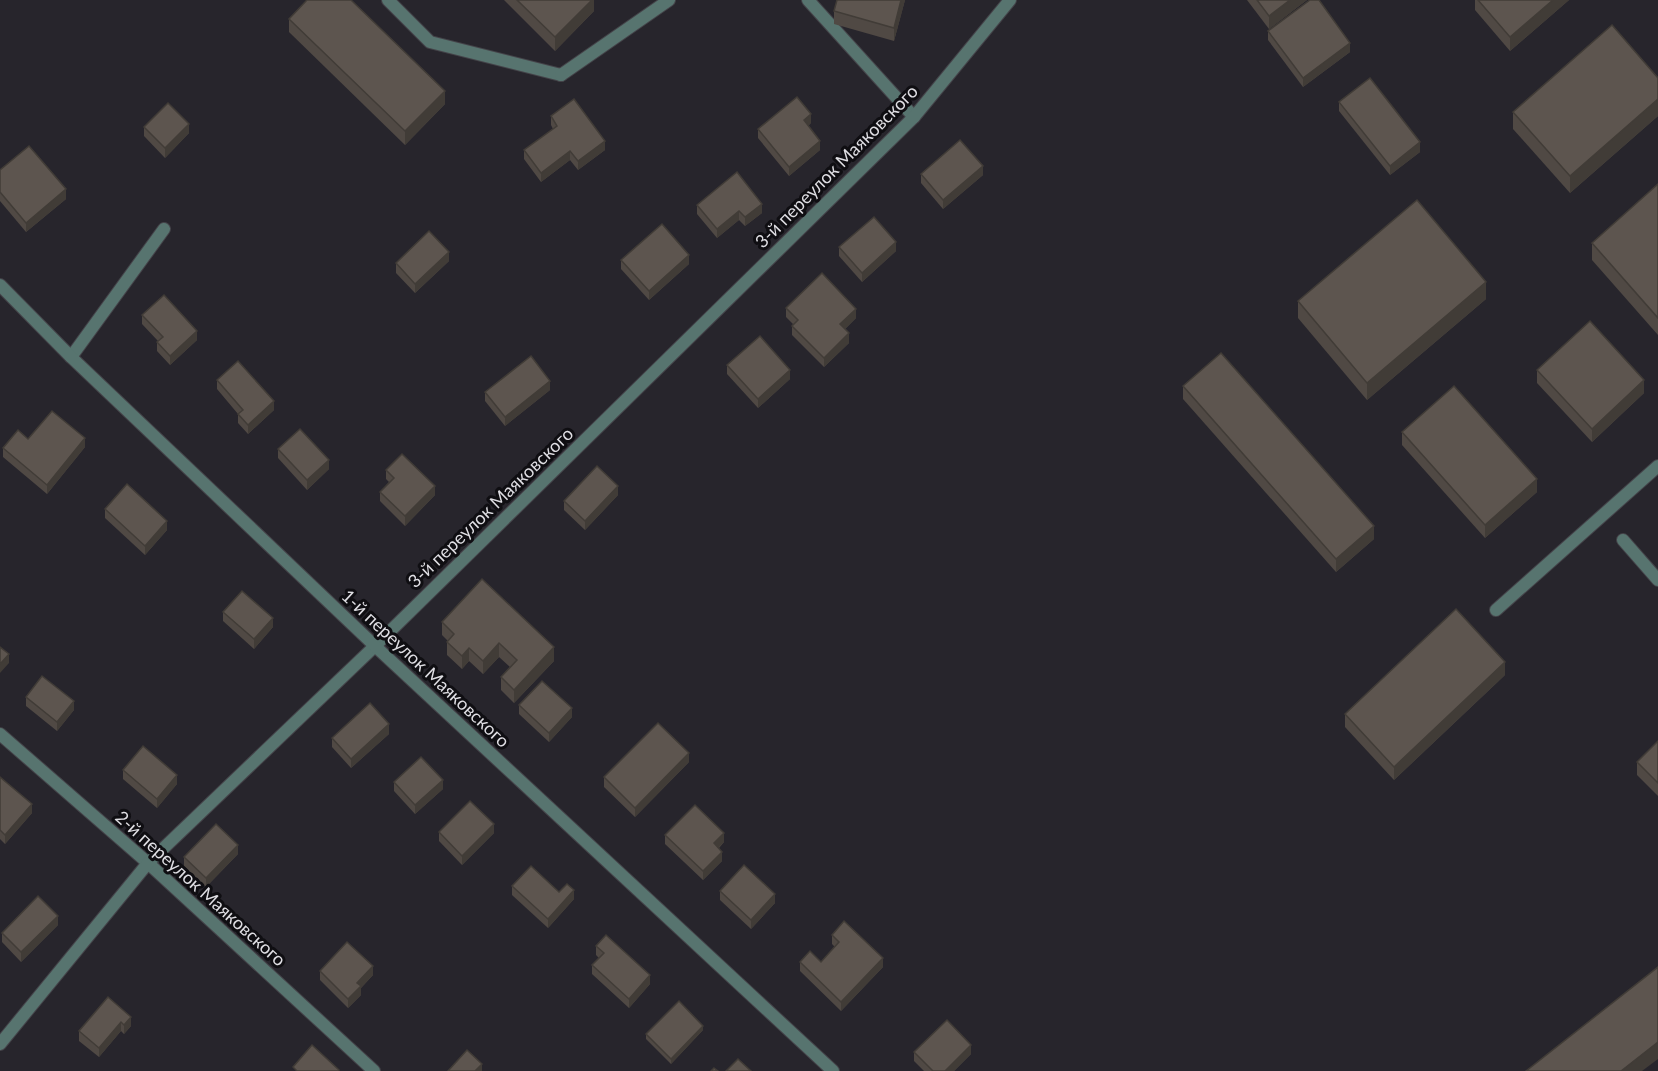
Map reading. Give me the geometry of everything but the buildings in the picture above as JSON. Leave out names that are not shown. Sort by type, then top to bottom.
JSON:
[{"type":"street","points":[[388,0],[430,42],[561,75],[669,0]]},
{"type":"street","points":[[808,0],[914,117]]},
{"type":"street","name":"3-й переулок Маяковского","points":[[0,1044],[148,863],[375,646],[914,117],[1010,0]]},
{"type":"street","points":[[71,357],[164,229]]},
{"type":"street","name":"1-й переулок Маяковского","points":[[0,285],[71,357],[375,646],[829,1070]]},
{"type":"street","points":[[1496,610],[1658,466]]},
{"type":"street","points":[[1623,540],[1658,580]]},
{"type":"street","name":"2-й переулок Маяковского","points":[[0,734],[148,863],[374,1071]]}]
